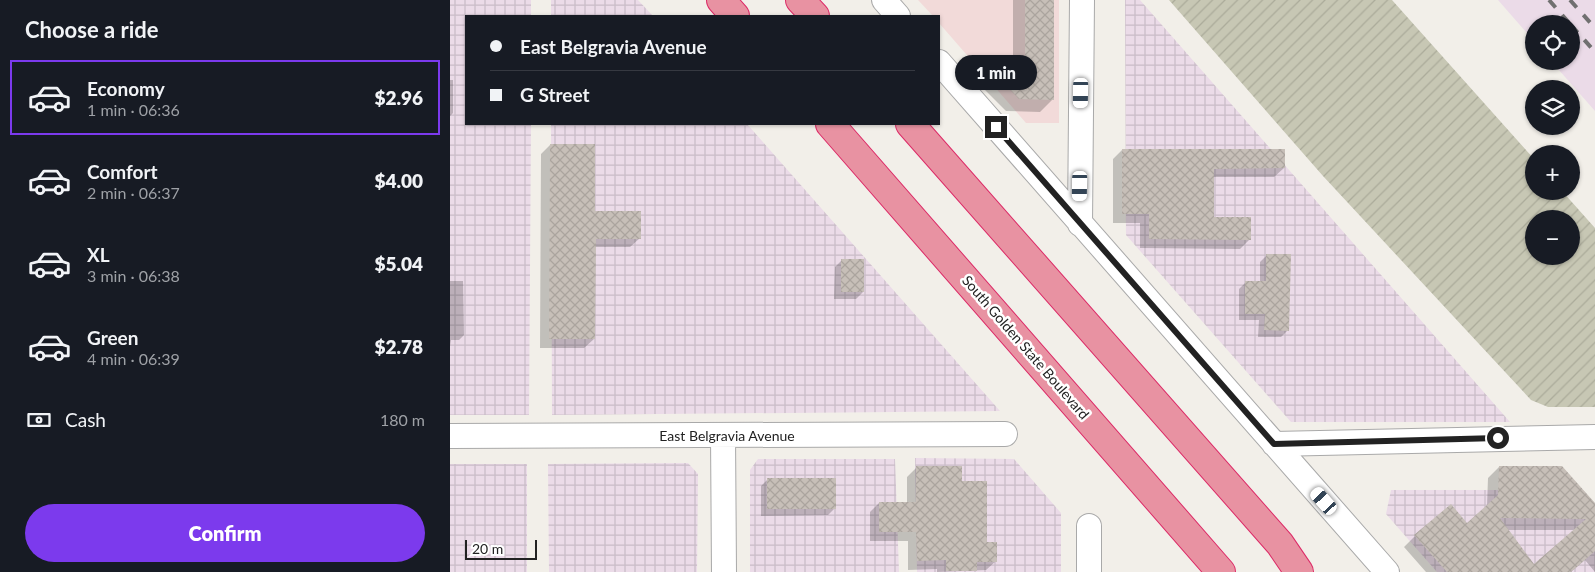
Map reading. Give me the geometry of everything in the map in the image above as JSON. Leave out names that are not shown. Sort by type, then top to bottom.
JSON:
[{"type":"highway","points":[[721,0],[734,15]]},
{"type":"highway","points":[[800,0],[814,15]]},
{"type":"highway","name":"South Golden State Boulevard","points":[[831,125],[1221,572]]},
{"type":"highway","points":[[911,125],[1280,544],[1300,572]]},
{"type":"street","points":[[884,0],[897,15]]},
{"type":"street","points":[[1080,224],[1082,0]]},
{"type":"street","points":[[940,63],[1387,572]]},
{"type":"street","name":"East Belgravia Avenue","points":[[450,436],[1005,434]]},
{"type":"street","points":[[723,435],[724,572]]},
{"type":"street","points":[[1274,444],[1595,437]]},
{"type":"street","points":[[1089,526],[1089,572]]},
{"type":"shaded area","points":[[450,0],[531,0],[531,15],[465,15],[465,125],[531,125],[529,415],[450,415]]},
{"type":"shaded area","points":[[551,0],[638,0],[652,15],[551,15]]},
{"type":"shaded area","points":[[918,0],[1059,0],[1059,123],[1026,123],[940,24],[940,15],[932,15]]},
{"type":"shaded area","points":[[1125,0],[1140,0],[1510,422],[1291,422],[1126,235]]},
{"type":"shaded area","points":[[1169,0],[1392,0],[1525,149],[1525,200],[1570,200],[1579,210],[1525,210],[1525,265],[1580,265],[1580,211],[1595,228],[1595,407],[1548,407],[1531,400],[1323,176]]},
{"type":"shaded area","points":[[1498,0],[1595,0],[1595,111],[1580,94],[1580,80],[1568,80],[1559,70],[1580,70],[1580,15],[1525,15],[1525,31]]},
{"type":"shaded area","points":[[551,125],[748,125],[1000,411],[552,415]]},
{"type":"shaded area","points":[[915,458],[1014,459],[1061,513],[1061,572],[917,572]]},
{"type":"shaded area","points":[[758,459],[895,459],[899,572],[750,572],[750,470]]},
{"type":"shaded area","points":[[688,463],[698,474],[697,572],[549,572],[548,464]]},
{"type":"shaded area","points":[[450,464],[527,464],[527,572],[450,572]]},
{"type":"shaded area","points":[[1391,490],[1583,490],[1595,504],[1595,572],[1437,572],[1386,514]]},
{"type":"building","points":[[1025,0],[1054,0],[1054,100],[1019,99],[990,69],[1023,68],[1022,63],[1025,63]]},
{"type":"building","points":[[550,144],[595,144],[595,211],[641,211],[641,239],[596,239],[595,339],[549,339]]},
{"type":"building","points":[[1122,149],[1285,149],[1285,168],[1214,169],[1214,217],[1251,217],[1251,240],[1149,239],[1149,214],[1122,214]]},
{"type":"building","points":[[1266,254],[1291,254],[1289,331],[1264,330],[1265,314],[1245,314],[1245,281],[1266,281]]},
{"type":"building","points":[[841,259],[864,259],[864,292],[841,292]]},
{"type":"building","points":[[916,466],[962,466],[962,481],[987,481],[987,542],[997,542],[997,562],[977,562],[977,571],[946,571],[946,560],[917,561],[916,532],[879,532],[879,502],[916,502]]},
{"type":"building","points":[[1499,466],[1562,466],[1595,503],[1595,551],[1571,572],[1447,572],[1414,535],[1451,504],[1467,523],[1498,495]],"holes":[[[1500,518],[1586,519],[1534,564]]]},
{"type":"building","points":[[767,478],[836,478],[836,509],[767,509]]},
{"type":"railway","points":[[1549,0],[1562,15]]},
{"type":"railway","points":[[1570,0],[1595,28]]},
{"type":"railway","points":[[1580,35],[1595,52]]},
{"type":"route","points":[[996,127],[1274,444],[1498,438]]}]
